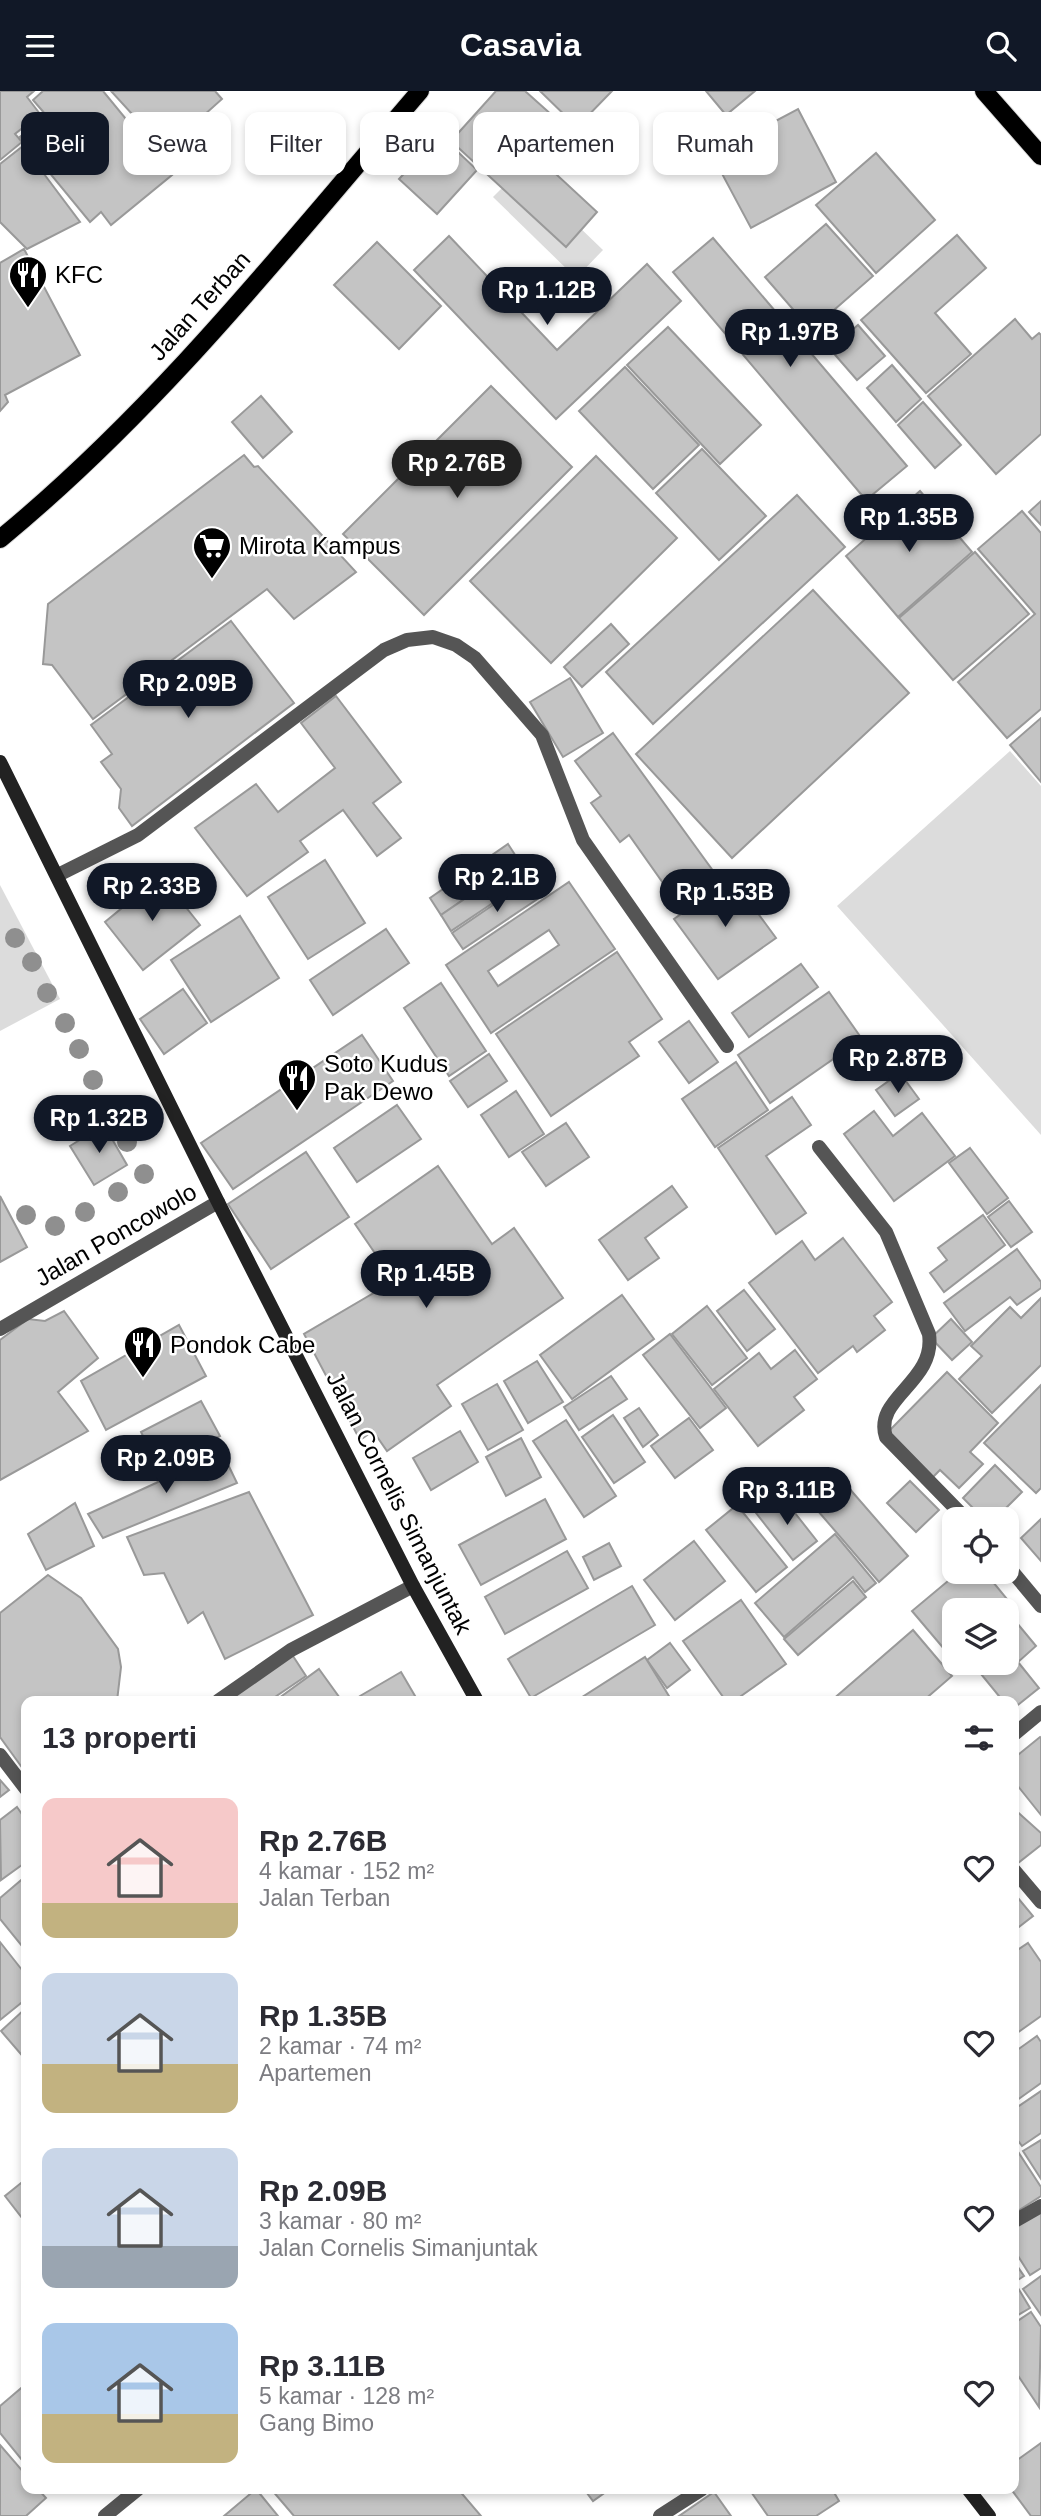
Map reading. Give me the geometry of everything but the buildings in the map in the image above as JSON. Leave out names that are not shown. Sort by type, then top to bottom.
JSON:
[{"type":"main road","name":"Jalan Terban","points":[[0,539],[99,450],[209,334],[420,91]]},
{"type":"main road","points":[[984,91],[1041,156]]},
{"type":"main road","name":"Jalan Cornelis Simanjuntak","points":[[0,762],[218,1202],[413,1586],[474,1696]]},
{"type":"main road","points":[[972,2494],[989,2516]]},
{"type":"street","points":[[58,875],[138,835],[384,650],[408,640],[433,637],[456,645],[475,658],[542,735],[583,840],[727,1046]]},
{"type":"street","points":[[818,1147],[886,1232],[929,1333],[931,1349],[928,1360],[913,1383],[887,1410],[883,1423],[886,1437],[954,1507]]},
{"type":"street","name":"Jalan Poncowolo","points":[[0,1329],[218,1202]]},
{"type":"street","points":[[1019,1580],[1041,1606]]},
{"type":"street","points":[[225,1696],[291,1650],[413,1586]]},
{"type":"street","points":[[1019,1730],[1041,1712]]},
{"type":"street","points":[[0,1755],[21,1783]]},
{"type":"street","points":[[1019,1876],[1041,1902]]},
{"type":"street","points":[[1019,2219],[1041,2206]]},
{"type":"street","points":[[105,2516],[132,2494]]},
{"type":"street","points":[[660,2516],[694,2494]]},
{"type":"shaded area","points":[[515,175],[525,175],[603,250],[576,278],[493,197]]},
{"type":"shaded area","points":[[1010,751],[1041,786],[1041,1135],[837,906]]},
{"type":"shaded area","points":[[0,885],[60,999],[0,1031]]},
{"type":"place","name":"KFC","points":[[28,309]]},
{"type":"place","name":"Mirota Kampus","points":[[212,580]]},
{"type":"place","name":"Soto Kudus Pak Dewo","points":[[297,1112]]},
{"type":"place","name":"Pondok Cabe","points":[[143,1379]]}]
